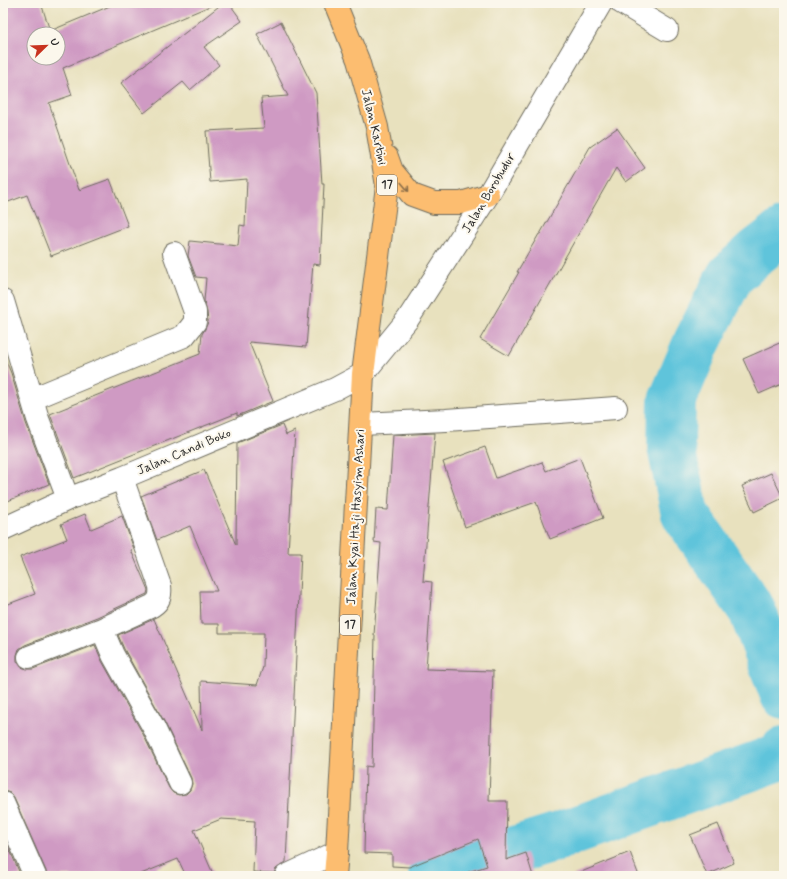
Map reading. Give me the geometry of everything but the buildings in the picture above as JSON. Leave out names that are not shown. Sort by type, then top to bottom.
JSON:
[{"type":"highway","name":"Jalan Kartini","points":[[335,3],[358,60],[377,127],[387,186],[363,374]]},
{"type":"highway","points":[[377,127],[392,171],[412,195],[434,203],[461,203],[488,195]]},
{"type":"highway","name":"Jalan Kyai Haji Hasyim Ashari","points":[[335,876],[363,374]]},
{"type":"street","name":"Jalan Borobudur","points":[[363,374],[408,319],[463,235],[601,3]]},
{"type":"street","points":[[622,3],[667,30]]},
{"type":"street","points":[[32,399],[184,336],[195,322],[195,312],[174,253]]},
{"type":"street","points":[[3,302],[38,419],[68,499]]},
{"type":"street","name":"Jalan Candi Boko","points":[[3,529],[68,499],[335,389],[363,374]]},
{"type":"street","points":[[361,424],[446,420],[616,408]]},
{"type":"street","points":[[29,656],[102,629],[152,606],[157,603],[160,598],[160,586],[122,478]]},
{"type":"street","points":[[102,629],[113,655],[154,728],[180,783]]},
{"type":"street","points":[[3,804],[35,876]]},
{"type":"street","points":[[286,876],[337,852]]},
{"type":"waterway","points":[[784,231],[758,251],[730,276],[697,342],[672,401],[671,447],[685,514],[752,610],[784,695]]},
{"type":"waterway","points":[[432,876],[556,837],[779,757],[784,750]]}]
